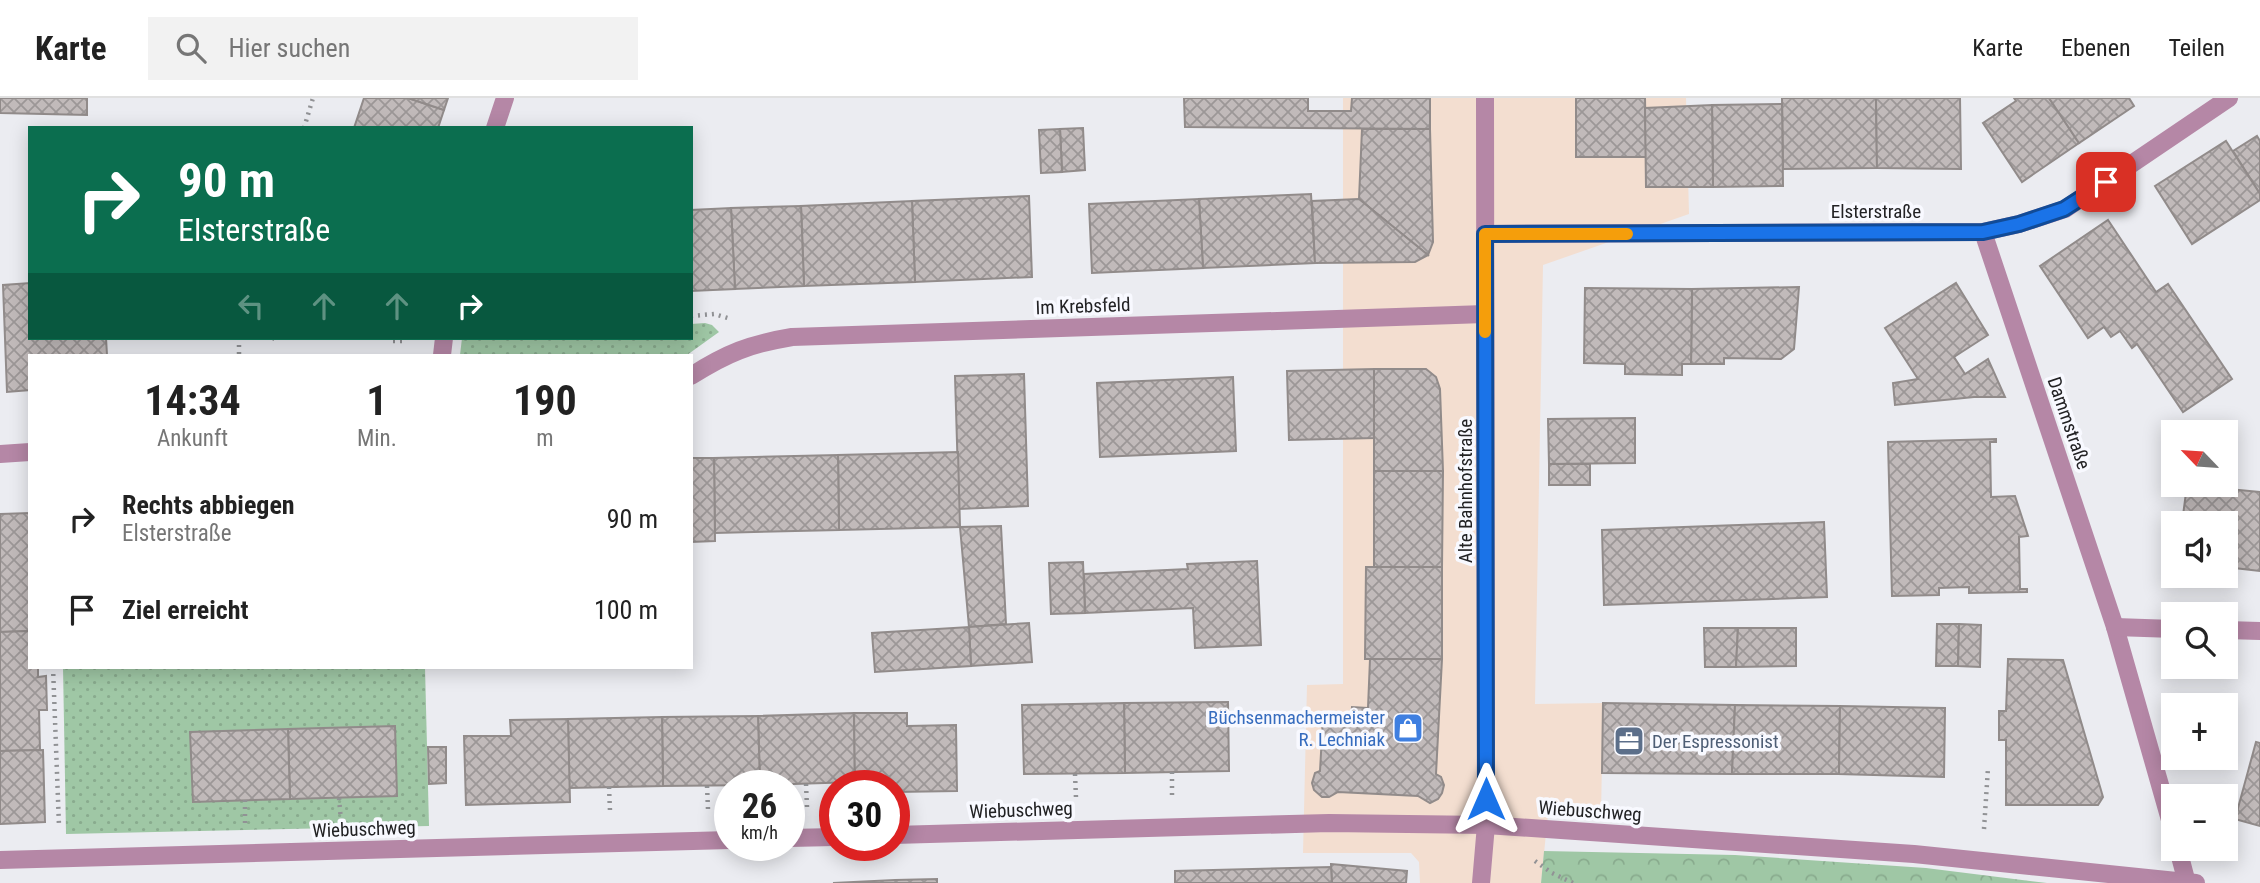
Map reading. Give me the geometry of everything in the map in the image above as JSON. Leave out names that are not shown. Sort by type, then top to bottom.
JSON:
[{"type":"street","points":[[496,126],[505,98]]},
{"type":"street","name":"Alte Bahnhofstraße","points":[[1481,883],[1486,825],[1485,98]]},
{"type":"street","name":"Elsterstraße","points":[[1485,234],[1983,232],[2019,224],[2064,209],[2230,98]]},
{"type":"street","name":"Dammstraße","points":[[1983,232],[2115,627],[2161,789]]},
{"type":"street","name":"Im Krebsfeld","points":[[693,375],[722,357],[757,343],[792,337],[1485,314]]},
{"type":"street","points":[[0,454],[28,453]]},
{"type":"street","points":[[2115,627],[2161,629]]},
{"type":"street","points":[[2238,630],[2260,631]]},
{"type":"street","name":"Wiebuschweg","points":[[910,835],[1329,822],[1486,825],[1982,861],[2190,882]]},
{"type":"street","name":"Wiebuschweg","points":[[0,860],[714,840]]},
{"type":"street","points":[[2182,861],[2190,882]]},
{"type":"path","points":[[305,126],[313,98]]},
{"type":"path","points":[[393,341],[405,341]]},
{"type":"path","points":[[52,669],[60,858]]},
{"type":"path","points":[[1982,861],[1988,768]]},
{"type":"shaded area","points":[[1343,98],[1686,98],[1689,214],[1543,265],[1535,704],[1603,703],[1601,816],[1548,814],[1541,883],[1420,883],[1419,862],[1411,853],[1303,853],[1307,685],[1343,684]]},
{"type":"green space","points":[[693,324],[712,325],[719,332],[688,354],[460,354],[462,340],[693,340]]},
{"type":"green space","points":[[63,669],[425,669],[429,826],[66,834]]},
{"type":"green space","points":[[1544,851],[1735,855],[1926,868],[2047,883],[1541,883]]},
{"type":"building","points":[[0,98],[87,98],[87,115],[0,113]]},
{"type":"building","points":[[364,98],[408,98],[444,110],[439,126],[355,126]]},
{"type":"building","points":[[408,98],[448,98],[444,110]]},
{"type":"building","points":[[1184,98],[1308,98],[1308,111],[1351,111],[1352,98],[1430,98],[1430,129],[1185,127]]},
{"type":"building","points":[[1576,98],[1645,98],[1646,157],[1576,157]]},
{"type":"building","points":[[1782,98],[1876,98],[1877,168],[1783,169]]},
{"type":"building","points":[[1876,98],[1960,98],[1961,169],[1877,168]]},
{"type":"building","points":[[2014,98],[2049,98],[2079,143],[2022,182],[1983,123],[2016,101]]},
{"type":"building","points":[[2049,98],[2129,98],[2134,106],[2079,143]]},
{"type":"building","points":[[1782,104],[1783,186],[1713,187],[1712,105]]},
{"type":"building","points":[[1712,105],[1713,187],[1646,187],[1645,108]]},
{"type":"building","points":[[1083,128],[1085,170],[1062,172],[1060,129]]},
{"type":"building","points":[[1060,129],[1062,172],[1041,173],[1039,130]]},
{"type":"building","points":[[1362,129],[1430,129],[1433,242],[1428,255],[1359,199]]},
{"type":"building","points":[[2257,136],[2260,141],[2260,194],[2233,151]]},
{"type":"building","points":[[2226,141],[2260,194],[2260,200],[2192,244],[2155,186]]},
{"type":"building","points":[[1311,194],[1315,263],[1203,268],[1199,199]]},
{"type":"building","points":[[1029,196],[1032,277],[915,282],[912,201]]},
{"type":"building","points":[[1199,199],[1203,268],[1092,273],[1089,204]]},
{"type":"building","points":[[1359,199],[1428,255],[1415,262],[1315,263],[1312,201]]},
{"type":"building","points":[[912,201],[915,282],[804,286],[801,206]]},
{"type":"building","points":[[801,206],[804,286],[735,289],[731,208]]},
{"type":"building","points":[[731,208],[735,289],[693,291],[693,210]]},
{"type":"building","points":[[2108,220],[2156,292],[2168,284],[2232,379],[2183,412],[2137,344],[2132,348],[2120,331],[2111,337],[2104,327],[2088,338],[2040,266]]},
{"type":"building","points":[[28,283],[28,340],[106,340],[107,354],[28,354],[28,390],[7,392],[3,285]]},
{"type":"building","points":[[1956,283],[1988,335],[1954,357],[1965,374],[1988,359],[2005,397],[1974,397],[1895,405],[1893,383],[1918,379],[1885,328]]},
{"type":"building","points":[[1799,287],[1794,349],[1781,359],[1724,358],[1724,364],[1691,364],[1692,289]]},
{"type":"building","points":[[1585,288],[1692,289],[1691,364],[1682,364],[1682,375],[1625,374],[1625,364],[1584,363]]},
{"type":"building","points":[[1374,369],[1375,438],[1289,440],[1287,371]]},
{"type":"building","points":[[1374,369],[1426,369],[1436,377],[1440,389],[1443,471],[1374,471]]},
{"type":"building","points":[[1024,374],[1028,506],[959,509],[955,376]]},
{"type":"building","points":[[1233,377],[1236,451],[1100,457],[1097,383]]},
{"type":"building","points":[[1635,418],[1635,463],[1549,464],[1548,419]]},
{"type":"building","points":[[1996,439],[1996,442],[1990,442],[1991,497],[2015,496],[2028,536],[2019,537],[2020,589],[2027,589],[2027,592],[1969,593],[1969,587],[1939,588],[1939,595],[1892,596],[1888,442]]},
{"type":"building","points":[[958,452],[960,527],[839,530],[838,455]]},
{"type":"building","points":[[838,455],[839,530],[715,533],[714,458]]},
{"type":"building","points":[[693,458],[714,458],[715,541],[693,542]]},
{"type":"building","points":[[1549,464],[1590,464],[1590,485],[1549,485]]},
{"type":"building","points":[[1374,471],[1443,471],[1442,567],[1374,567]]},
{"type":"building","points":[[2238,490],[2260,492],[2260,571],[2238,568],[2238,511],[2184,511],[2185,497],[2238,497]]},
{"type":"building","points":[[28,513],[28,631],[0,632],[0,514]]},
{"type":"building","points":[[1824,522],[1827,597],[1604,605],[1602,530]]},
{"type":"building","points":[[1001,526],[1006,624],[969,627],[960,527]]},
{"type":"building","points":[[1257,561],[1261,645],[1195,648],[1193,608],[1085,613],[1084,574],[1188,569],[1187,564]]},
{"type":"building","points":[[1083,562],[1085,613],[1051,614],[1049,563]]},
{"type":"building","points":[[1366,567],[1442,567],[1442,659],[1365,659]]},
{"type":"building","points":[[1029,623],[1032,662],[971,666],[969,627]]},
{"type":"building","points":[[1937,624],[1959,624],[1958,666],[1936,666]]},
{"type":"building","points":[[1959,624],[1981,625],[1980,667],[1958,666]]},
{"type":"building","points":[[969,627],[971,666],[875,672],[872,633]]},
{"type":"building","points":[[1704,628],[1738,628],[1736,667],[1705,667]]},
{"type":"building","points":[[1738,628],[1796,628],[1796,666],[1736,667]]},
{"type":"building","points":[[28,631],[28,669],[38,669],[38,677],[46,676],[47,710],[39,710],[40,750],[0,751],[0,632]]},
{"type":"building","points":[[1370,659],[1442,659],[1436,774],[1441,777],[1444,785],[1438,799],[1430,803],[1418,796],[1338,792],[1322,797],[1314,790],[1312,783],[1315,773],[1320,771],[1323,717],[1351,719],[1352,707],[1368,708]]},
{"type":"building","points":[[2008,659],[2063,660],[2103,797],[2098,805],[2006,805],[2006,740],[1999,740],[1999,711],[2006,711]]},
{"type":"building","points":[[1228,702],[1229,771],[1125,773],[1124,703]]},
{"type":"building","points":[[1124,703],[1125,773],[1024,774],[1022,705]]},
{"type":"building","points":[[1603,703],[1735,705],[1732,774],[1602,773]]},
{"type":"building","points":[[1735,705],[1840,706],[1839,774],[1732,774]]},
{"type":"building","points":[[1840,706],[1945,708],[1944,777],[1839,774]]},
{"type":"building","points":[[854,713],[855,770],[819,770],[819,783],[805,784],[805,770],[760,770],[758,716]]},
{"type":"building","points":[[854,713],[907,713],[907,726],[956,725],[957,791],[910,792],[910,770],[855,770]]},
{"type":"building","points":[[758,716],[760,770],[714,770],[714,785],[663,786],[662,717]]},
{"type":"building","points":[[662,717],[663,786],[569,788],[568,719]]},
{"type":"building","points":[[568,719],[570,802],[466,805],[464,736],[511,736],[510,720]]},
{"type":"building","points":[[395,726],[397,796],[290,799],[288,729]]},
{"type":"building","points":[[288,729],[290,799],[193,802],[190,732]]},
{"type":"building","points":[[2256,742],[2260,743],[2260,826],[2238,820],[2238,808]]},
{"type":"building","points":[[428,747],[446,747],[446,783],[429,784]]},
{"type":"building","points":[[43,750],[45,822],[0,824],[0,751]]},
{"type":"building","points":[[1331,864],[1407,871],[1406,883],[1332,883]]},
{"type":"building","points":[[1331,867],[1332,883],[1175,883],[1175,871]]},
{"type":"building","points":[[937,879],[937,883],[833,883],[895,880]]},
{"type":"slow traffic","points":[[1485,332],[1485,234],[1627,234]]},
{"type":"place","name":"Büchsenmachermeister R. Lechniak","points":[[1408,728]]},
{"type":"place","name":"Der Espressonist","points":[[1629,741]]},
{"type":"route","points":[[1486,799],[1485,234],[1983,232],[2019,224],[2064,209],[2106,182]]}]
